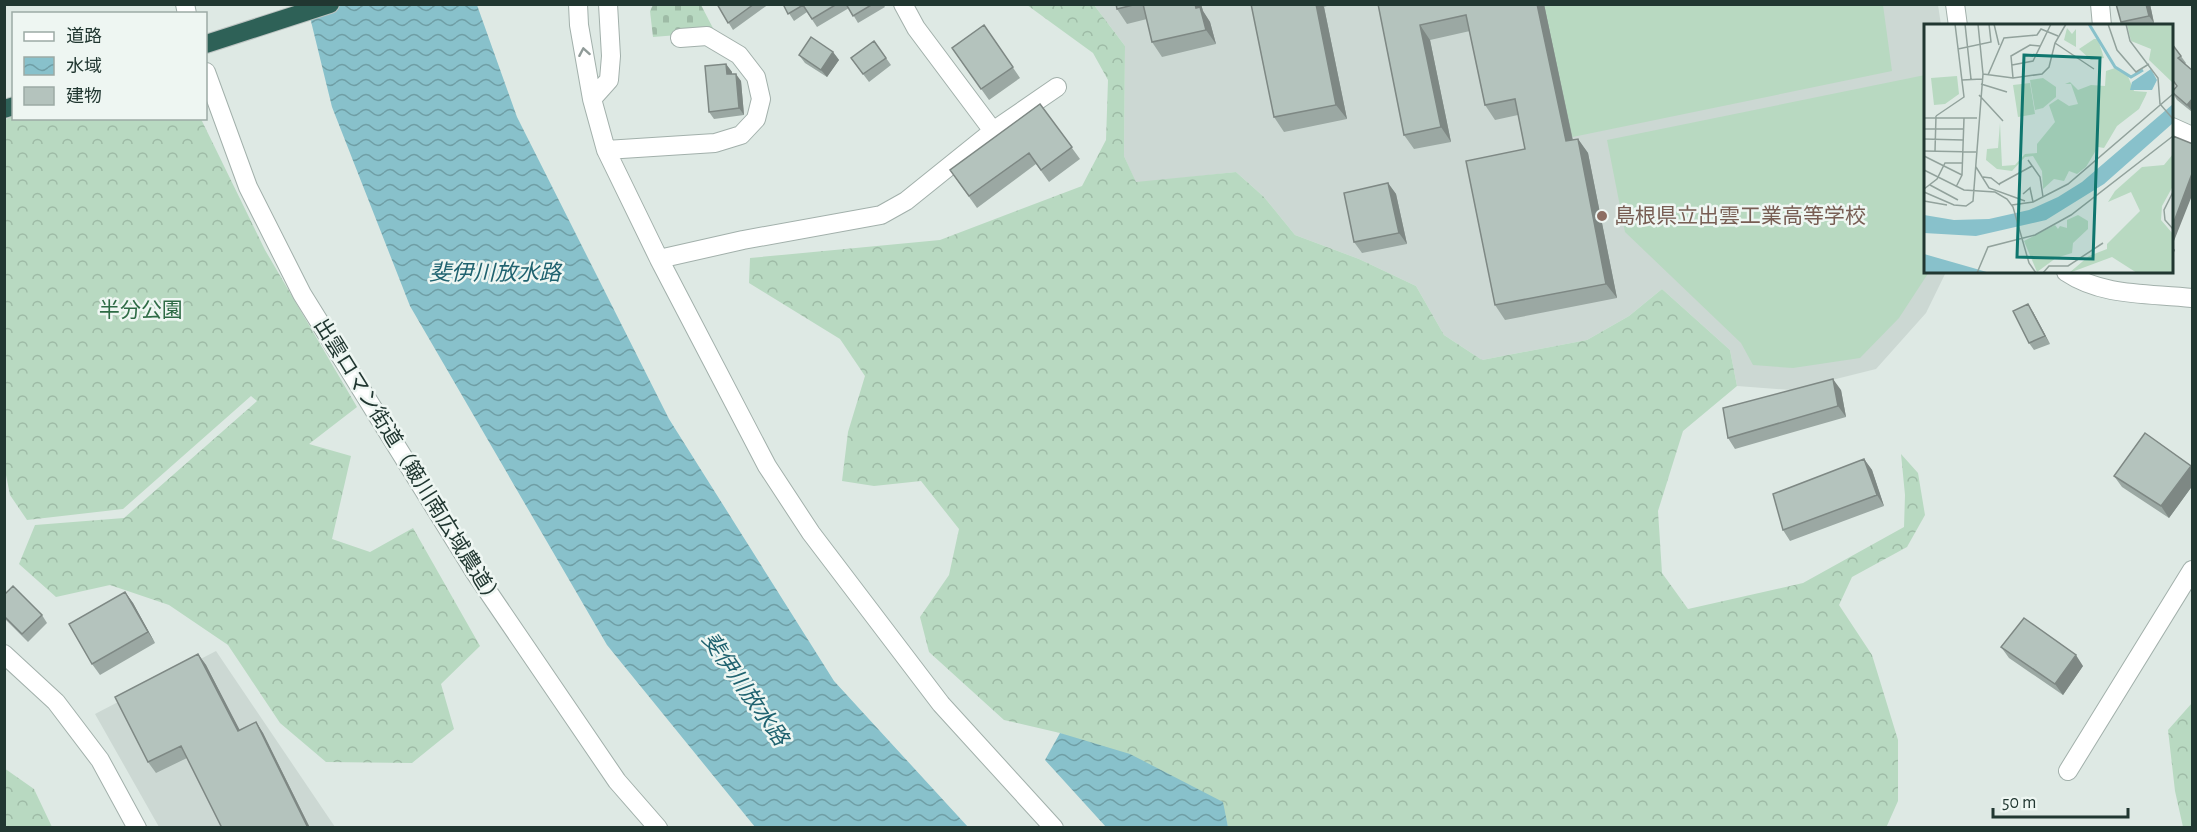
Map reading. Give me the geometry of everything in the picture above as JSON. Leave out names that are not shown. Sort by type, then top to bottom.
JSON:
[{"type":"highway","points":[[207,44],[330,4]]},
{"type":"street","points":[[579,4],[579,25],[592,99],[606,150],[659,259],[767,466],[810,533],[941,704],[1054,828]]},
{"type":"street","points":[[592,99],[609,80],[611,56],[608,4]]},
{"type":"street","points":[[903,4],[916,28],[993,130]]},
{"type":"street","points":[[1955,4],[1958,24]]},
{"type":"street","points":[[2100,4],[2103,24]]},
{"type":"street","points":[[606,150],[715,143],[741,135],[756,119],[761,99],[756,77],[739,55],[707,36],[680,38]]},
{"type":"street","name":"出雲ロマン街道（簸川南広域農道）","points":[[207,75],[248,187],[302,294],[474,571],[617,781],[658,828]]},
{"type":"street","points":[[659,259],[743,240],[881,215],[906,201],[993,130],[1057,87]]},
{"type":"street","points":[[2173,127],[2193,136]]},
{"type":"street","points":[[2077,275],[2118,293],[2193,298]]},
{"type":"street","points":[[2068,771],[2193,570]]},
{"type":"street","points":[[4,654],[56,702],[100,760],[137,828]]},
{"type":"shaded area","name":"島根県立出雲工業高等学校","points":[[1094,5],[1938,5],[1941,24],[1924,24],[1924,273],[1946,273],[1926,313],[1876,369],[1792,390],[1737,386],[1730,350],[1662,289],[1629,316],[1587,340],[1482,360],[1444,335],[1416,286],[1359,259],[1295,235],[1264,197],[1236,172],[1136,183],[1124,156],[1125,46]]},
{"type":"shaded area","points":[[216,651],[335,827],[159,827],[95,714]]},
{"type":"green space","points":[[653,5],[701,5],[715,32],[653,37],[650,11]]},
{"type":"green space","points":[[1027,5],[1094,5],[1125,46],[1124,156],[1136,182],[1236,172],[1264,197],[1295,235],[1359,259],[1416,286],[1444,335],[1482,360],[1587,340],[1629,316],[1662,289],[1730,350],[1737,386],[1683,431],[1658,511],[1662,573],[1688,609],[1803,583],[1904,527],[1905,495],[1901,454],[1918,473],[1925,515],[1907,547],[1852,577],[1839,605],[1872,655],[1898,740],[1898,801],[1886,828],[1228,827],[1222,802],[1060,733],[1004,720],[929,652],[920,617],[949,575],[959,529],[921,481],[874,486],[842,481],[848,432],[865,376],[840,339],[749,283],[750,258],[940,240],[1082,186],[1106,140],[1108,80],[1093,53]]},
{"type":"green space","points":[[1536,5],[1883,5],[1892,71],[1563,139]]},
{"type":"green space","points":[[1924,75],[1924,273],[1928,273],[1899,318],[1860,358],[1793,368],[1753,365],[1741,343],[1625,232],[1607,140]]},
{"type":"green space","name":"半分公園","points":[[12,116],[12,120],[201,120],[265,250],[357,407],[309,444],[351,456],[332,539],[370,552],[413,528],[480,646],[441,684],[454,729],[412,763],[326,762],[280,723],[228,645],[169,605],[110,585],[56,597],[19,564],[35,525],[124,518],[257,401],[251,396],[123,509],[27,520],[10,495],[4,465],[4,120]]},
{"type":"green space","points":[[2192,703],[2192,827],[2183,827],[2175,791],[2168,730]]},
{"type":"green space","points":[[4,768],[34,789],[52,827],[5,827]]},
{"type":"water","name":"斐伊川放水路","points":[[307,5],[477,5],[517,117],[669,419],[834,681],[968,827],[755,827],[607,645],[410,306],[332,107]]},
{"type":"water","points":[[1060,733],[1130,754],[1223,802],[1228,827],[1106,827],[1045,760]]},
{"type":"building","points":[[717,4],[754,4],[728,23]]},
{"type":"building","points":[[783,4],[837,4],[812,19],[803,5],[788,14]]},
{"type":"building","points":[[846,4],[873,4],[853,16]]},
{"type":"building","points":[[1116,4],[1137,4],[1117,9]]},
{"type":"building","points":[[1143,4],[1195,4],[1196,8],[1200,7],[1206,30],[1152,42]]},
{"type":"building","points":[[1251,4],[1316,4],[1336,105],[1274,117]]},
{"type":"building","points":[[1378,4],[1537,4],[1566,141],[1578,139],[1606,284],[1495,305],[1466,161],[1525,149],[1515,99],[1485,105],[1466,15],[1420,25],[1441,127],[1404,135]]},
{"type":"building","points":[[2116,4],[2146,4],[2149,16],[2121,22]]},
{"type":"building","points":[[984,25],[1013,67],[981,89],[952,48]]},
{"type":"building","points":[[811,37],[833,52],[821,70],[799,55]]},
{"type":"building","points":[[874,41],[886,58],[863,74],[851,58]]},
{"type":"building","points":[[2173,45],[2181,56],[2178,58],[2193,71],[2193,98],[2187,105],[2173,93],[2177,86],[2173,80]]},
{"type":"building","points":[[726,64],[727,74],[736,74],[739,108],[709,112],[705,66]]},
{"type":"building","points":[[1040,104],[1072,147],[1041,170],[1029,153],[969,196],[950,170]]},
{"type":"building","points":[[2173,136],[2193,144],[2193,171],[2173,224]]},
{"type":"building","points":[[1388,183],[1399,233],[1354,242],[1344,193]]},
{"type":"building","points":[[2028,304],[2045,336],[2029,343],[2013,311]]},
{"type":"building","points":[[1833,379],[1838,406],[1728,438],[1723,408]]},
{"type":"building","points":[[2145,433],[2191,466],[2161,506],[2114,476]]},
{"type":"building","points":[[1864,459],[1877,495],[1783,530],[1773,494]]},
{"type":"building","points":[[13,586],[42,615],[22,634],[4,616],[4,595]]},
{"type":"building","points":[[125,592],[148,632],[92,664],[69,624]]},
{"type":"building","points":[[2024,618],[2076,655],[2055,684],[2001,647]]},
{"type":"building","points":[[198,654],[238,731],[256,722],[308,828],[222,828],[181,746],[148,762],[115,697]]},
{"type":"place","name":"島根県立出雲工業高等学校","points":[[1602,216]]}]
